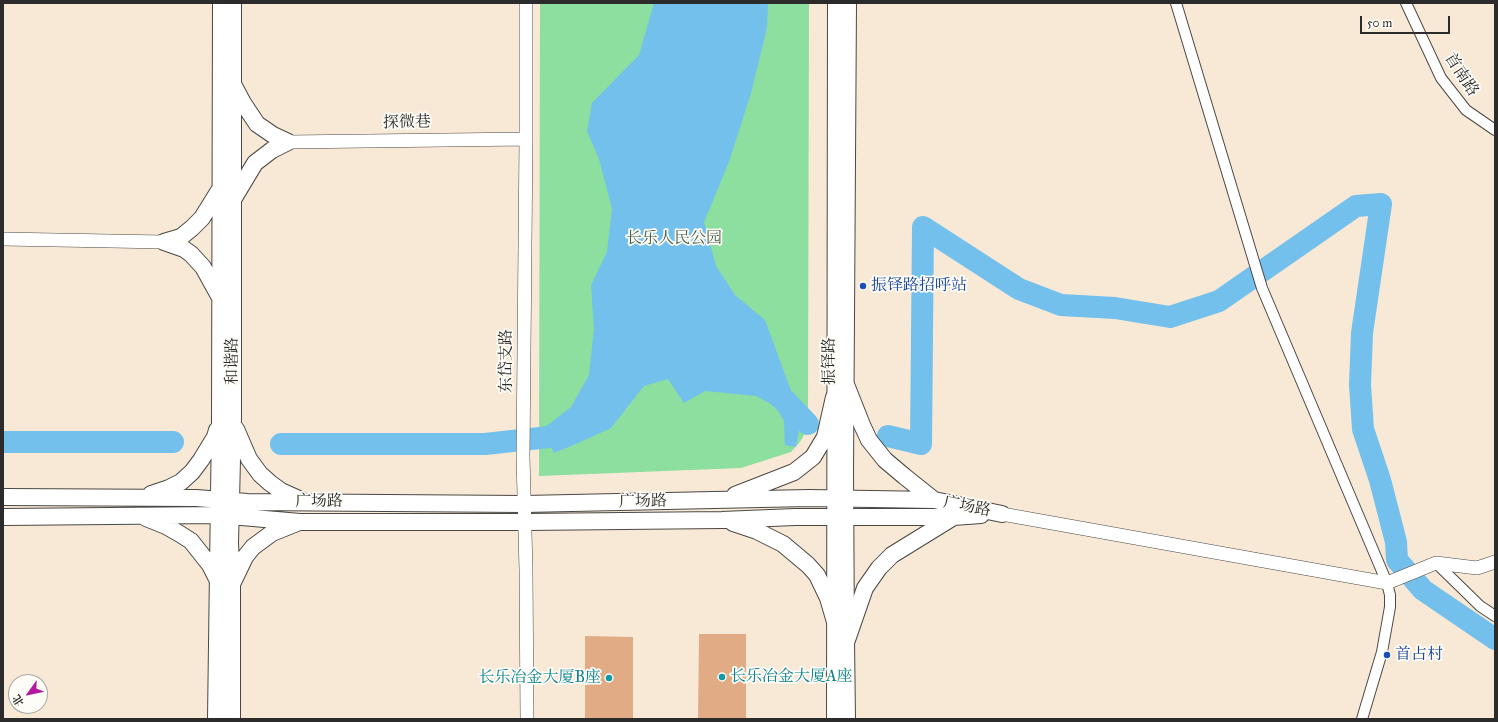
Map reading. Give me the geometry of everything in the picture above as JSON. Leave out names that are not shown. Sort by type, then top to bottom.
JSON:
[{"type":"main road","name":"和谐路","points":[[220,3],[220,298],[226,419]]},
{"type":"main road","name":"和谐路","points":[[232,719],[225,582],[225,508],[226,419],[233,199],[233,3]]},
{"type":"main road","name":"振铎路","points":[[835,3],[834,397],[841,499]]},
{"type":"main road","name":"振铎路","points":[[848,719],[841,499],[847,386],[849,3]]},
{"type":"main road","points":[[233,83],[243,103],[257,124],[273,135],[288,142]]},
{"type":"main road","points":[[233,199],[256,163],[272,150],[288,142]]},
{"type":"main road","points":[[164,242],[181,237],[192,228],[202,218],[220,188]]},
{"type":"main road","points":[[164,242],[193,255],[205,270],[220,298]]},
{"type":"main road","points":[[847,386],[869,440],[895,469],[934,500]]},
{"type":"main road","points":[[721,500],[789,475],[813,457],[825,437],[834,397]]},
{"type":"main road","points":[[132,498],[156,493],[181,482],[192,472],[201,460],[226,419],[240,439],[249,459],[260,474],[281,491],[306,502]]},
{"type":"main road","name":"广场路","points":[[3,497],[196,498],[225,508],[300,522],[722,520],[841,517],[953,517],[1002,514]]},
{"type":"main road","name":"广场路","points":[[3,517],[133,516],[225,508],[247,502],[524,504],[841,499],[934,500],[1002,514]]},
{"type":"main road","points":[[133,516],[152,520],[180,534],[191,542],[225,582],[253,547],[272,533],[300,522]]},
{"type":"main road","name":"振铎路","points":[[834,719],[835,622],[841,517]]},
{"type":"main road","points":[[846,640],[865,588],[879,568],[892,554],[953,517]]},
{"type":"main road","points":[[722,520],[757,531],[783,544],[801,558],[817,575],[828,598],[835,622]]},
{"type":"main road","name":"和谐路","points":[[216,719],[225,582]]},
{"type":"street","name":"东岱支路","points":[[526,3],[523,457],[526,719]]},
{"type":"street","points":[[1176,3],[1262,288],[1392,582],[1390,608],[1382,652],[1362,719]]},
{"type":"street","name":"首南路","points":[[1406,3],[1441,78],[1466,110],[1495,130]]},
{"type":"street","name":"探微巷","points":[[288,142],[526,139]]},
{"type":"street","points":[[3,239],[164,242]]},
{"type":"street","points":[[1002,514],[1392,582],[1436,563],[1477,568],[1495,562]]},
{"type":"street","points":[[1436,563],[1480,606],[1495,616]]},
{"type":"green space","name":"长乐人民公园","points":[[540,3],[809,3],[808,424],[800,442],[791,452],[741,468],[539,476]]},
{"type":"water","points":[[654,3],[768,3],[767,28],[751,93],[729,162],[704,222],[716,266],[735,295],[765,320],[801,418],[796,447],[785,445],[784,421],[779,412],[771,404],[756,396],[705,391],[684,403],[668,379],[644,386],[611,428],[554,453],[543,429],[571,407],[589,375],[594,329],[591,285],[607,252],[612,209],[599,159],[587,131],[592,103],[639,55]]},
{"type":"building","name":"长乐冶金大厦A座","points":[[699,634],[746,634],[746,719],[698,719]]},
{"type":"building","name":"长乐冶金大厦B座","points":[[585,636],[633,637],[633,719],[585,719]]},
{"type":"waterway","points":[[888,436],[921,444],[923,227],[1019,289],[1061,305],[1115,308],[1170,317],[1219,301],[1356,206],[1381,204],[1362,333],[1360,385],[1363,429],[1380,480],[1396,542],[1397,560],[1423,590],[1495,639]]},
{"type":"waterway","points":[[781,396],[808,424]]},
{"type":"waterway","points":[[281,444],[485,444],[549,437],[572,424]]},
{"type":"waterway","points":[[3,442],[173,442]]},
{"type":"place","name":"振铎路招呼站","points":[[863,286]]},
{"type":"place","name":"首占村","points":[[1387,655]]},
{"type":"place","name":"长乐冶金大厦A座","points":[[722,677]]},
{"type":"place","name":"长乐冶金大厦B座","points":[[609,678]]}]
